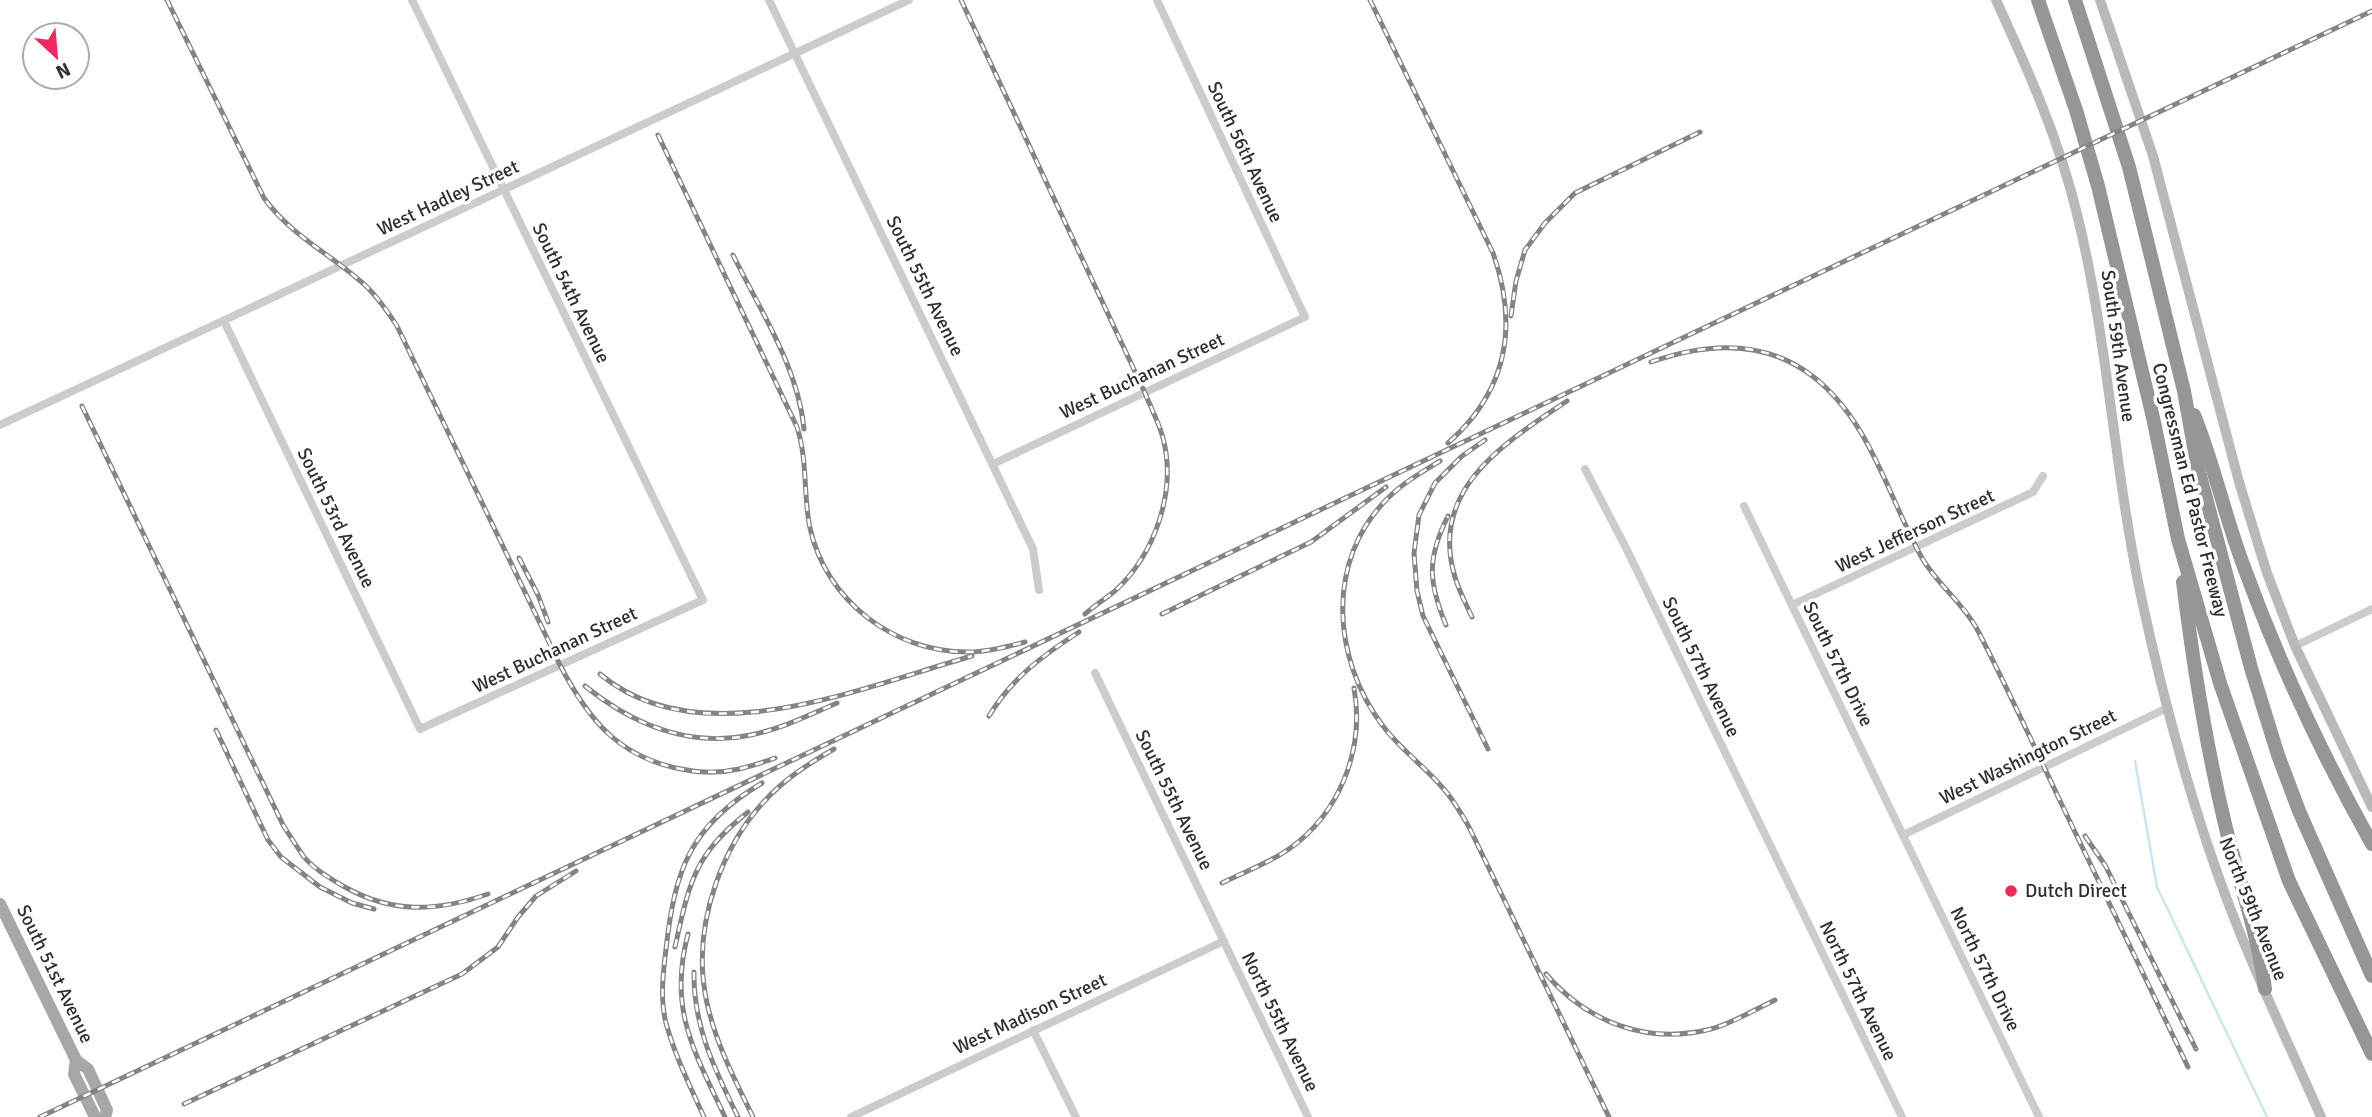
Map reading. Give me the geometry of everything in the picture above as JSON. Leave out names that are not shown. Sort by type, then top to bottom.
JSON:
[{"type":"highway","name":"Congressman Ed Pastor Freeway","points":[[2038,0],[2076,110],[2098,187],[2154,422],[2178,539],[2220,682],[2289,881],[2372,1054]]},
{"type":"highway","name":"Congressman Ed Pastor Freeway","points":[[2075,0],[2129,166],[2184,391],[2197,464],[2228,585],[2278,755],[2299,811],[2372,976]]},
{"type":"highway","points":[[2184,391],[2204,439],[2244,566],[2285,671],[2323,753],[2372,844]]},
{"type":"highway","points":[[2178,539],[2188,621],[2216,784],[2241,887],[2261,953],[2265,989]]},
{"type":"main road","name":"South 59th Avenue","points":[[1996,0],[2051,126],[2071,190],[2095,302],[2123,502],[2166,708]]},
{"type":"main road","points":[[2100,0],[2153,156],[2267,573],[2295,646],[2372,807]]},
{"type":"main road","name":"North 59th Avenue","points":[[2166,708],[2211,855],[2236,925],[2321,1117]]},
{"type":"main road","name":"South 51st Avenue","points":[[0,904],[75,1060],[88,1069],[107,1110],[105,1117]]},
{"type":"main road","name":"South 51st Avenue","points":[[75,1060],[74,1074],[95,1117]]},
{"type":"street","name":"South 54th Avenue","points":[[412,0],[703,600]]},
{"type":"street","name":"South 55th Avenue","points":[[769,0],[1033,549],[1040,590]]},
{"type":"street","name":"West Hadley Street","points":[[0,425],[909,0]]},
{"type":"street","name":"South 56th Avenue","points":[[1157,0],[1305,317]]},
{"type":"street","name":"West Buchanan Street","points":[[993,464],[1305,317]]},
{"type":"street","name":"South 53rd Avenue","points":[[224,321],[420,729]]},
{"type":"street","name":"South 57th Avenue","points":[[1585,469],[1626,548],[1786,880]]},
{"type":"street","name":"West Jefferson Street","points":[[1792,606],[2034,492],[2043,476]]},
{"type":"street","name":"South 57th Drive","points":[[1744,506],[1903,835]]},
{"type":"street","name":"West Buchanan Street","points":[[420,729],[703,600]]},
{"type":"street","points":[[2295,646],[2372,609]]},
{"type":"street","name":"South 55th Avenue","points":[[1095,673],[1224,942]]},
{"type":"street","name":"West Washington Street","points":[[1903,835],[2166,708]]},
{"type":"street","name":"North 57th Drive","points":[[1903,835],[2039,1117]]},
{"type":"street","name":"North 57th Avenue","points":[[1786,880],[1902,1117]]},
{"type":"street","name":"West Madison Street","points":[[851,1117],[1224,942]]},
{"type":"street","name":"North 55th Avenue","points":[[1224,942],[1308,1117]]},
{"type":"street","points":[[1033,1030],[1076,1117]]},
{"type":"waterway","points":[[2135,761],[2157,887],[2267,1117]]},
{"type":"railway","points":[[167,0],[264,198],[287,224],[367,287],[397,326],[560,665],[594,718],[607,733],[639,755],[681,769],[725,771],[775,758]]},
{"type":"railway","points":[[961,0],[1145,393],[1163,438],[1167,458],[1165,500],[1151,540],[1129,576],[1115,591],[1085,614]]},
{"type":"railway","points":[[1370,0],[1493,253],[1501,280],[1506,332],[1495,380],[1484,402],[1448,443]]},
{"type":"railway","points":[[40,1117],[2372,11]]},
{"type":"railway","points":[[1511,316],[1516,281],[1525,250],[1545,223],[1575,193],[1700,132]]},
{"type":"railway","points":[[658,135],[797,427],[803,452],[810,528],[818,554],[831,578],[847,599],[867,617],[889,632],[914,643],[940,650],[967,652],[1025,642]]},
{"type":"railway","points":[[733,255],[786,361],[794,383],[804,429]]},
{"type":"railway","points":[[1651,362],[1713,348],[1754,350],[1773,355],[1793,363],[1811,375],[1831,393],[1848,414],[1876,460],[1922,558],[1977,629],[2188,1067]]},
{"type":"railway","points":[[1472,617],[1455,577],[1450,546],[1453,518],[1462,493],[1478,471],[1498,452],[1520,433],[1567,401]]},
{"type":"railway","points":[[82,406],[283,825],[304,857],[343,886],[379,902],[397,906],[432,907],[488,894]]},
{"type":"railway","points":[[1485,440],[1462,456],[1435,483],[1419,515],[1414,553],[1417,591],[1423,616],[1488,749]]},
{"type":"railway","points":[[1440,461],[1388,498],[1368,523],[1353,550],[1345,580],[1343,610],[1353,671],[1366,700],[1383,726],[1457,806],[1609,1117]]},
{"type":"railway","points":[[1162,614],[1311,542],[1386,487]]},
{"type":"railway","points":[[1446,625],[1436,596],[1432,570],[1436,545],[1448,516]]},
{"type":"railway","points":[[519,558],[548,622]]},
{"type":"railway","points":[[989,716],[1018,679],[1079,632]]},
{"type":"railway","points":[[600,674],[640,699],[685,711],[733,713],[782,708],[832,697],[972,656]]},
{"type":"railway","points":[[585,686],[603,700],[642,722],[662,730],[706,738],[751,735],[795,721],[837,703]]},
{"type":"railway","points":[[1222,883],[1289,849],[1307,834],[1335,798],[1345,778],[1356,734],[1354,688]]},
{"type":"railway","points":[[216,730],[268,840],[281,857],[320,887],[352,903],[374,909]]},
{"type":"railway","points":[[753,1117],[721,1047],[707,1003],[703,974],[707,914],[727,856],[760,806],[793,775],[834,749]]},
{"type":"railway","points":[[704,1117],[678,1059],[664,1014],[663,977],[670,921],[681,873],[702,833],[738,799],[762,783]]},
{"type":"railway","points":[[675,947],[686,899],[700,865],[720,837],[748,812]]},
{"type":"railway","points":[[2085,836],[2105,865],[2196,1049]]},
{"type":"railway","points":[[184,1104],[462,974],[498,947],[536,896],[576,871]]},
{"type":"railway","points":[[688,934],[681,985],[687,1029],[725,1117]]},
{"type":"railway","points":[[694,972],[701,1029],[738,1117]]},
{"type":"railway","points":[[1546,974],[1581,1006],[1621,1026],[1642,1032],[1665,1034],[1711,1029],[1775,1000]]},
{"type":"place","name":"Dutch Direct","points":[[2011,891]]}]
